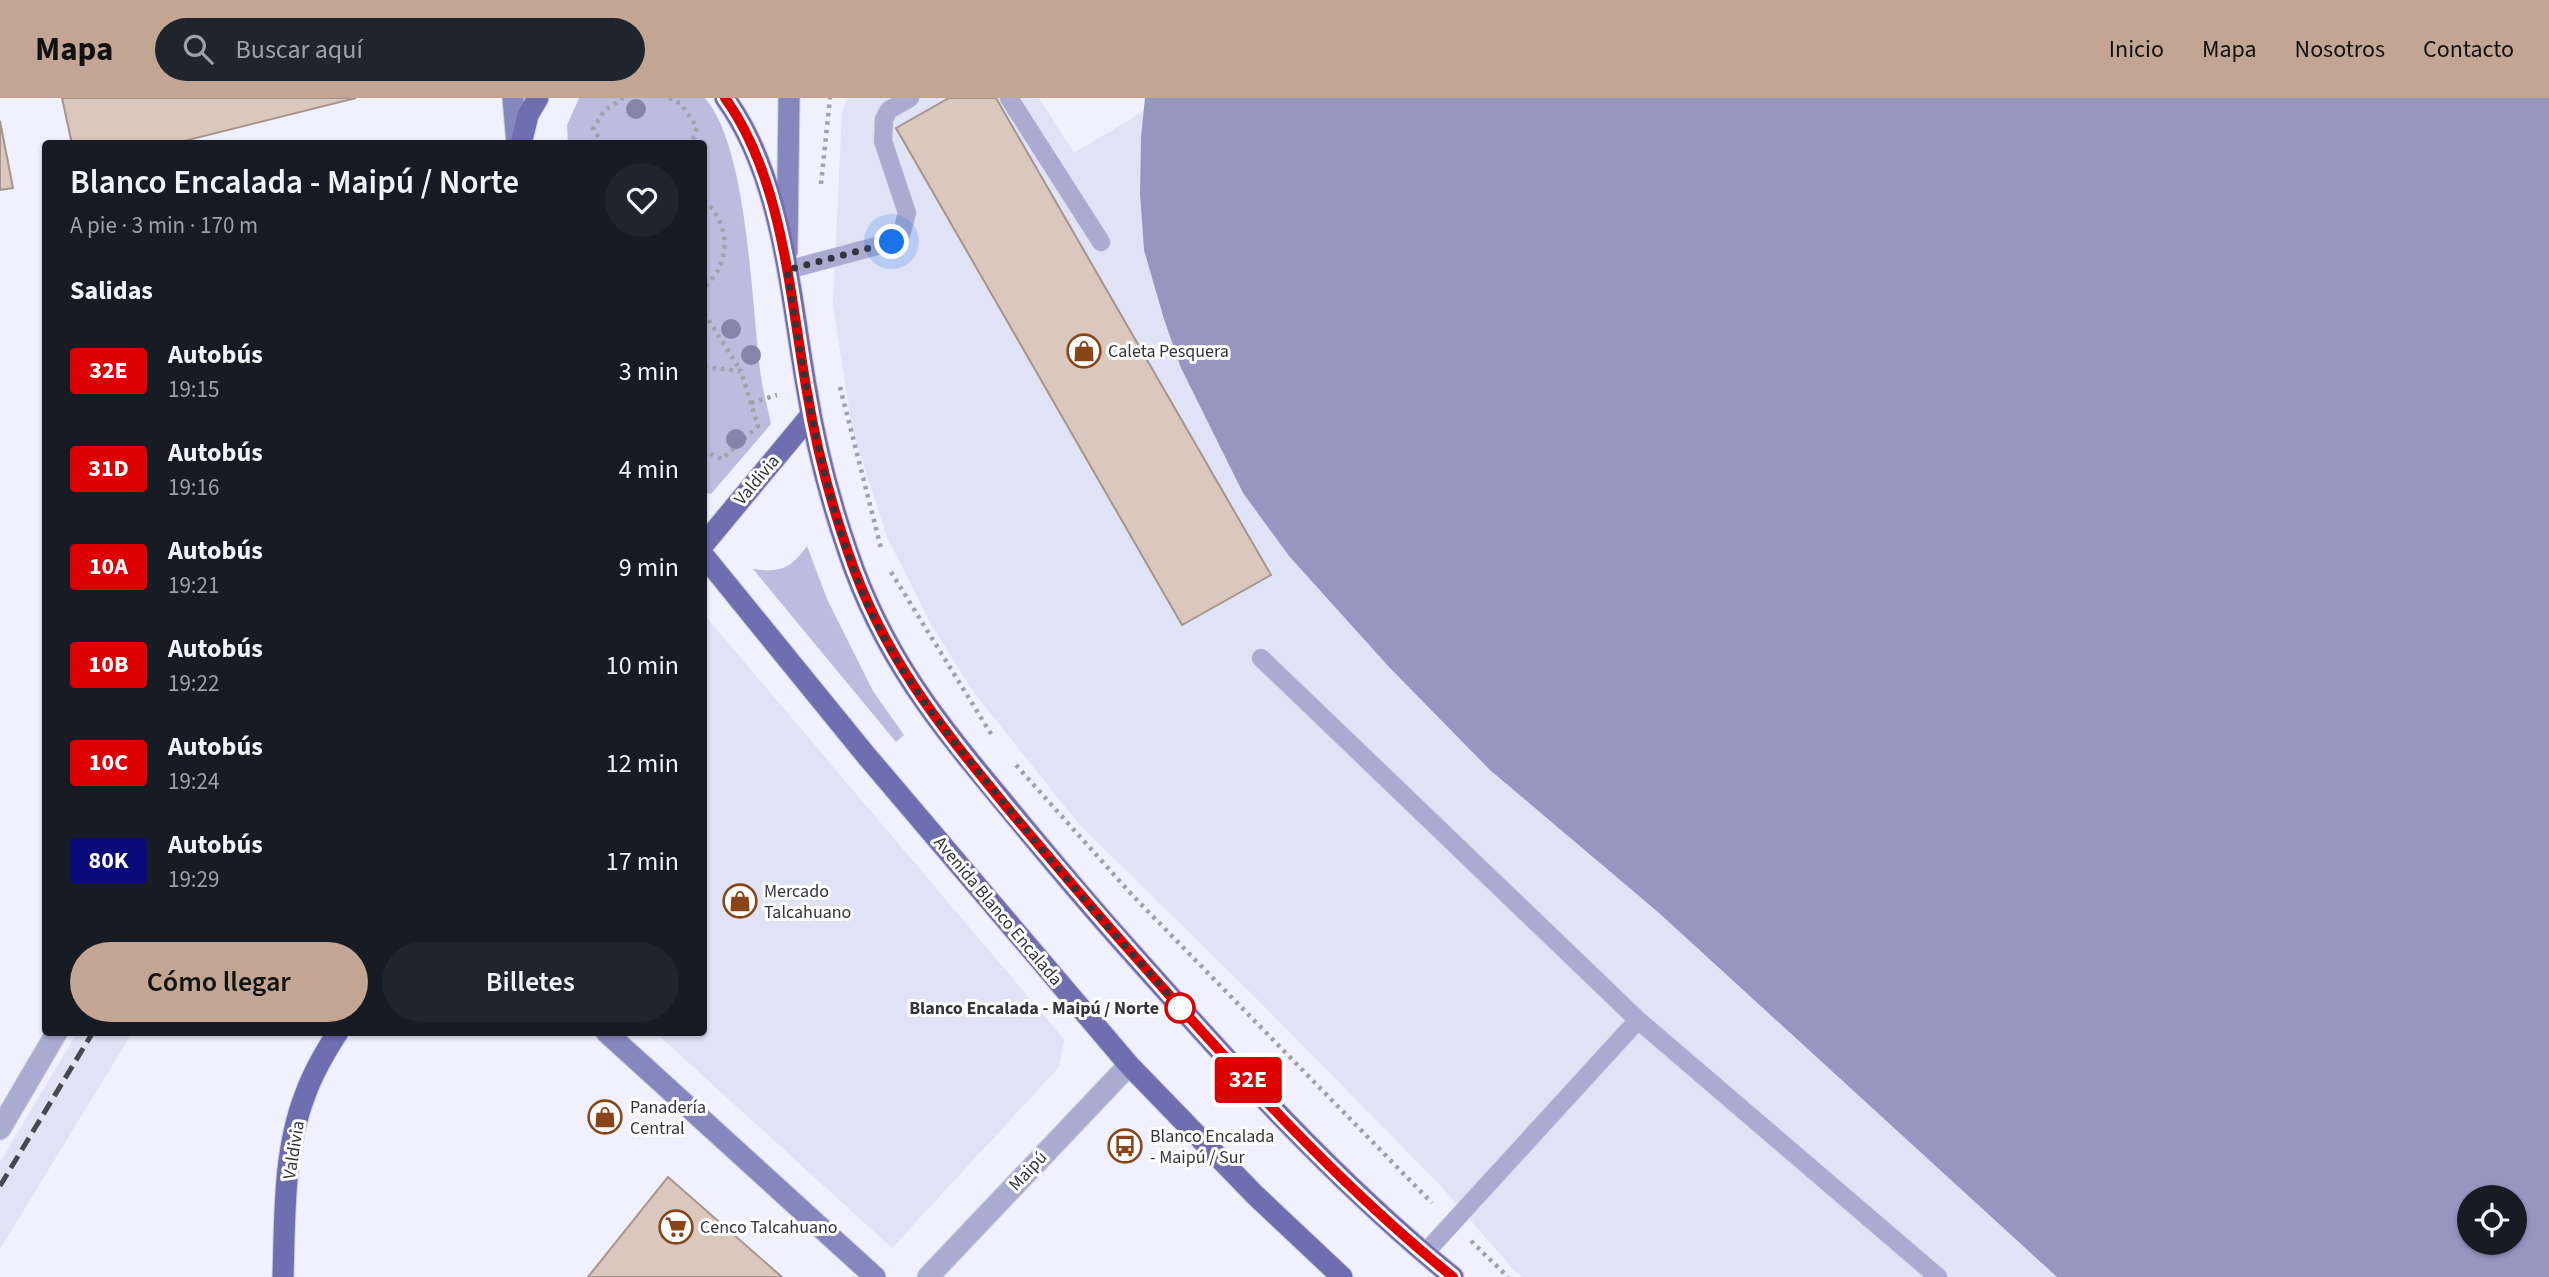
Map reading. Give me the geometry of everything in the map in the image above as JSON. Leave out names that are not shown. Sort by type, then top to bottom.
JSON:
[{"type":"main road","points":[[513,98],[518,140]]},
{"type":"main road","points":[[520,140],[528,115],[538,98]]},
{"type":"main road","points":[[725,98],[740,121],[771,198],[787,270],[811,415],[828,489],[866,599],[905,674],[939,724],[1081,897],[1188,1016],[1321,1158],[1424,1254],[1453,1277]]},
{"type":"main road","points":[[787,270],[789,98]]},
{"type":"main road","name":"Valdivia","points":[[707,540],[811,415]]},
{"type":"main road","name":"Avenida Blanco Encalada","points":[[707,560],[865,754],[1129,1065],[1255,1195],[1342,1277]]},
{"type":"main road","name":"Valdivia","points":[[283,1277],[289,1167],[295,1131],[305,1095],[335,1036]]},
{"type":"main road","points":[[610,1036],[875,1277]]},
{"type":"street","points":[[0,1129],[55,1036]]},
{"type":"street","name":"Maipú","points":[[928,1277],[1129,1065]]},
{"type":"lane","points":[[787,270],[892,242],[901,235],[907,213],[883,141],[882,130],[889,110],[910,98]]},
{"type":"lane","points":[[1009,98],[1101,242]]},
{"type":"lane","points":[[1261,658],[1639,1020],[1938,1277]]},
{"type":"lane","points":[[1424,1254],[1639,1020]]},
{"type":"path","points":[[600,140],[593,129],[604,111],[624,98]]},
{"type":"path","points":[[670,98],[681,104],[697,127],[692,140]]},
{"type":"path","points":[[820,190],[830,98]]},
{"type":"path","points":[[707,203],[714,209],[723,226],[726,244],[723,263],[707,284]]},
{"type":"path","points":[[707,318],[741,371],[758,426],[722,459],[707,452]]},
{"type":"path","points":[[707,367],[741,371]]},
{"type":"path","points":[[838,380],[882,551]]},
{"type":"path","points":[[886,564],[997,744]]},
{"type":"path","points":[[1015,764],[1133,895],[1508,1277]]},
{"type":"shaded area","points":[[579,98],[705,98],[720,122],[731,153],[746,230],[761,376],[771,424],[711,494],[707,493],[707,140],[568,140],[567,125]]},
{"type":"shaded area","points":[[847,98],[1039,98],[1074,153],[1144,111],[1140,194],[1144,250],[1181,368],[1243,493],[1289,556],[1389,667],[1490,770],[1659,913],[2057,1277],[1523,1277],[1513,1269],[1440,1185],[1260,1002],[1078,823],[972,690],[931,624],[887,537],[852,429],[833,305],[842,112]]},
{"type":"shaded area","points":[[1145,98],[2549,98],[2549,1277],[2057,1277],[1659,913],[1490,770],[1389,667],[1289,556],[1243,493],[1181,368],[1144,250],[1140,194]]},
{"type":"shaded area","points":[[807,546],[827,599],[873,691],[904,735],[896,742],[753,569],[771,570],[784,567],[796,559]]},
{"type":"shaded area","points":[[707,618],[1064,1039],[1059,1067],[892,1248],[659,1036],[707,1036]]},
{"type":"shaded area","points":[[75,1036],[130,1036],[0,1249],[0,1162]]},
{"type":"building","points":[[62,98],[356,98],[188,140],[71,140]]},
{"type":"building","name":"Caleta Pesquera","points":[[949,98],[996,98],[1271,575],[1182,625],[896,128]]},
{"type":"building","points":[[0,121],[13,188],[0,190]]},
{"type":"building","name":"Cenco Talcahuano","points":[[668,1177],[782,1277],[588,1277]]},
{"type":"railway","points":[[0,1186],[91,1036]]},
{"type":"bus line","name":"32E","points":[[725,98],[745,132],[771,198],[787,270],[811,415],[828,489],[848,553],[887,643],[911,684],[939,724],[1081,897],[1188,1016],[1321,1158],[1424,1254],[1453,1277]]},
{"type":"place","name":"Caleta Pesquera","points":[[1084,351]]},
{"type":"place","name":"Mercado Talcahuano","points":[[740,901]]},
{"type":"place","name":"Blanco Encalada - Maipú / Norte","points":[[1180,1008]]},
{"type":"place","name":"Panadería Central","points":[[605,1117]]},
{"type":"place","name":"Blanco Encalada - Maipú / Sur","points":[[1125,1146]]},
{"type":"place","name":"Cenco Talcahuano","points":[[676,1227]]},
{"type":"route","points":[[892,242],[787,270],[808,401],[828,489],[848,553],[887,643],[939,724],[1081,897],[1180,1008]]}]
